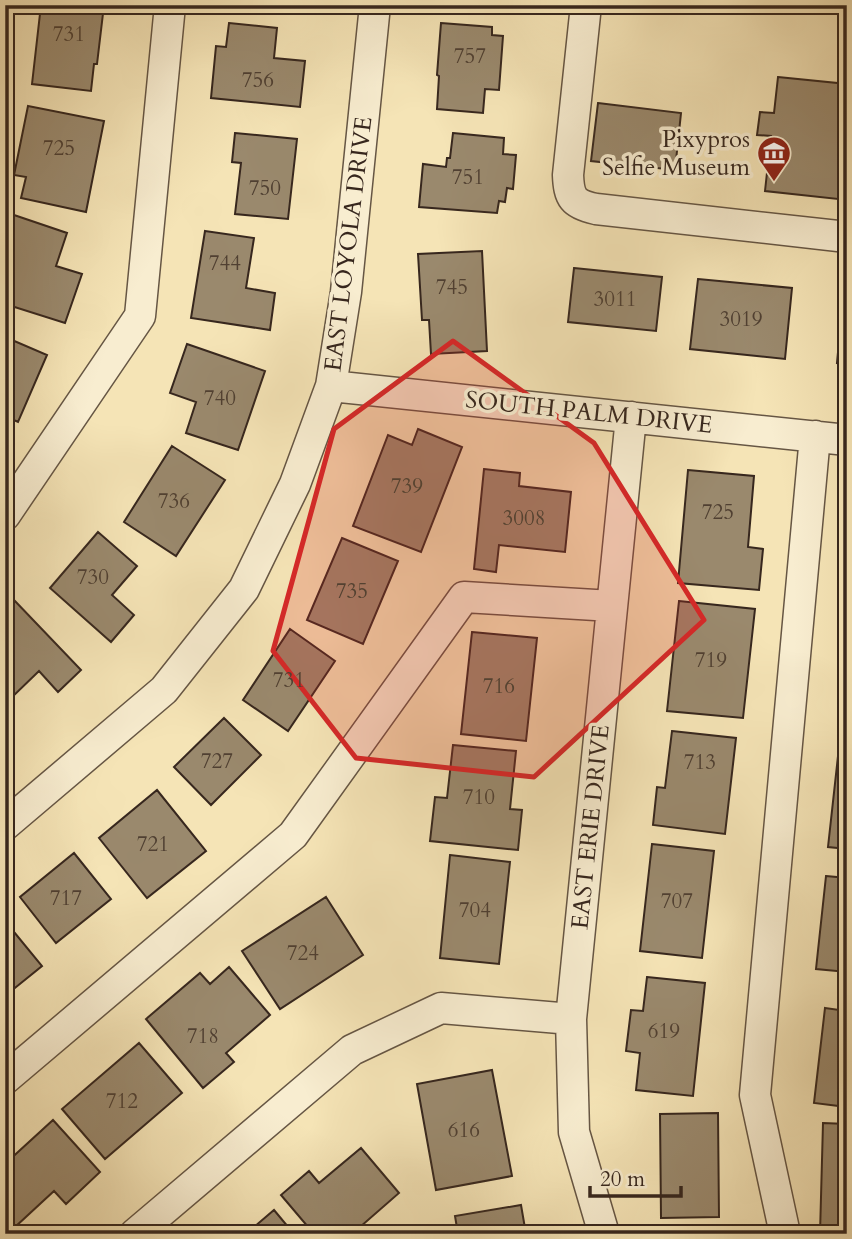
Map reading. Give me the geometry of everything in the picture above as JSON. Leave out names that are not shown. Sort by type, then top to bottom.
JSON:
[{"type":"street","points":[[5,515],[140,316],[170,5]]},
{"type":"street","name":"EAST LOYOLA DRIVE","points":[[5,825],[164,690],[244,589],[295,484],[331,386],[346,292],[375,5]]},
{"type":"street","points":[[586,5],[568,175],[569,189],[574,200],[583,206],[596,209],[847,237]]},
{"type":"street","name":"SOUTH PALM DRIVE","points":[[331,386],[847,440]]},
{"type":"street","name":"EAST ERIE DRIVE","points":[[604,1234],[574,1132],[571,1019],[631,417]]},
{"type":"street","points":[[785,1234],[755,1095],[815,436]]},
{"type":"street","points":[[5,1079],[293,835],[464,597],[612,606]]},
{"type":"street","points":[[135,1234],[352,1050],[441,1008],[571,1019]]},
{"type":"highlighted area","points":[[453,341],[594,443],[704,620],[534,777],[356,758],[273,651],[334,429]]},
{"type":"building","points":[[41,5],[104,5],[91,91],[32,84]]},
{"type":"building","points":[[229,23],[277,28],[274,58],[305,61],[300,107],[211,98],[216,46],[226,47]]},
{"type":"building","points":[[441,23],[492,27],[492,35],[503,36],[499,90],[485,89],[483,113],[437,109]]},
{"type":"building","points":[[778,77],[847,84],[847,200],[765,191],[771,136],[757,135],[760,112],[774,113]]},
{"type":"building","points":[[598,103],[681,113],[675,170],[591,161]]},
{"type":"building","points":[[28,106],[104,121],[86,212],[21,198],[26,177],[14,175]]},
{"type":"building","points":[[235,133],[297,139],[288,219],[235,214],[241,163],[232,162]]},
{"type":"building","points":[[453,133],[504,138],[503,154],[516,155],[513,189],[507,188],[505,202],[499,201],[497,213],[419,207],[423,164],[446,167],[447,158],[450,158]]},
{"type":"building","points":[[14,215],[67,233],[56,266],[82,274],[65,323],[5,304],[5,243]]},
{"type":"building","points":[[205,231],[254,238],[246,288],[275,293],[270,330],[191,318]]},
{"type":"building","points":[[482,251],[487,351],[431,354],[429,320],[422,320],[418,254]]},
{"type":"building","points":[[574,268],[662,277],[656,331],[568,322]]},
{"type":"building","points":[[698,279],[792,288],[785,359],[690,349]]},
{"type":"building","points":[[843,298],[847,298],[847,364],[837,363]]},
{"type":"building","points":[[5,337],[47,355],[18,422],[5,416]]},
{"type":"building","points":[[187,344],[265,371],[238,450],[186,433],[196,402],[170,393]]},
{"type":"building","points":[[418,429],[462,447],[421,552],[353,526],[388,435],[412,445]]},
{"type":"building","points":[[172,446],[225,480],[176,556],[124,522]]},
{"type":"building","points":[[484,469],[520,473],[519,486],[571,492],[565,552],[499,545],[496,572],[474,569]]},
{"type":"building","points":[[688,470],[754,476],[748,547],[763,549],[759,590],[678,583]]},
{"type":"building","points":[[98,532],[137,566],[112,595],[134,615],[111,642],[50,588]]},
{"type":"building","points":[[342,538],[398,561],[363,644],[307,620]]},
{"type":"building","points":[[14,600],[81,670],[58,692],[39,671],[5,704],[5,608]]},
{"type":"building","points":[[679,601],[755,609],[743,718],[667,711]]},
{"type":"building","points":[[290,629],[335,661],[288,731],[243,700]]},
{"type":"building","points":[[472,632],[537,638],[526,741],[461,734]]},
{"type":"building","points":[[224,718],[261,755],[211,805],[174,767]]},
{"type":"building","points":[[672,731],[736,738],[725,834],[653,825],[657,787],[665,788]]},
{"type":"building","points":[[840,738],[847,738],[847,849],[828,847]]},
{"type":"building","points":[[453,745],[516,751],[510,809],[522,810],[518,850],[430,841],[435,797],[447,798]]},
{"type":"building","points":[[157,790],[206,851],[147,898],[99,838]]},
{"type":"building","points":[[652,844],[714,851],[702,958],[640,951]]},
{"type":"building","points":[[74,853],[111,899],[56,943],[20,897]]},
{"type":"building","points":[[450,855],[510,862],[499,964],[440,958]]},
{"type":"building","points":[[826,876],[847,878],[847,972],[816,969]]},
{"type":"building","points":[[326,897],[363,955],[280,1009],[242,951]]},
{"type":"building","points":[[5,921],[42,966],[5,996]]},
{"type":"building","points":[[229,967],[270,1015],[226,1053],[234,1062],[203,1088],[146,1019],[200,973],[210,984]]},
{"type":"building","points":[[647,977],[705,983],[693,1096],[636,1090],[640,1053],[626,1051],[631,1010],[643,1011]]},
{"type":"building","points":[[825,1008],[847,1011],[847,1107],[814,1103]]},
{"type":"building","points":[[139,1043],[182,1093],[105,1159],[62,1109]]},
{"type":"building","points":[[492,1070],[512,1176],[436,1190],[417,1084]]},
{"type":"building","points":[[718,1113],[719,1217],[661,1218],[660,1114]]},
{"type":"building","points":[[53,1120],[100,1172],[66,1204],[54,1191],[15,1227],[5,1217],[6,1163]]},
{"type":"building","points":[[823,1123],[847,1124],[847,1234],[820,1234]]},
{"type":"building","points":[[361,1148],[399,1193],[352,1234],[314,1234],[281,1195],[309,1171],[319,1183]]},
{"type":"building","points":[[521,1205],[526,1234],[458,1234],[455,1216]]},
{"type":"building","points":[[274,1210],[294,1234],[259,1234],[254,1227]]},
{"type":"place","name":"Pixypros Selfie Museum","points":[[774,183]]}]
